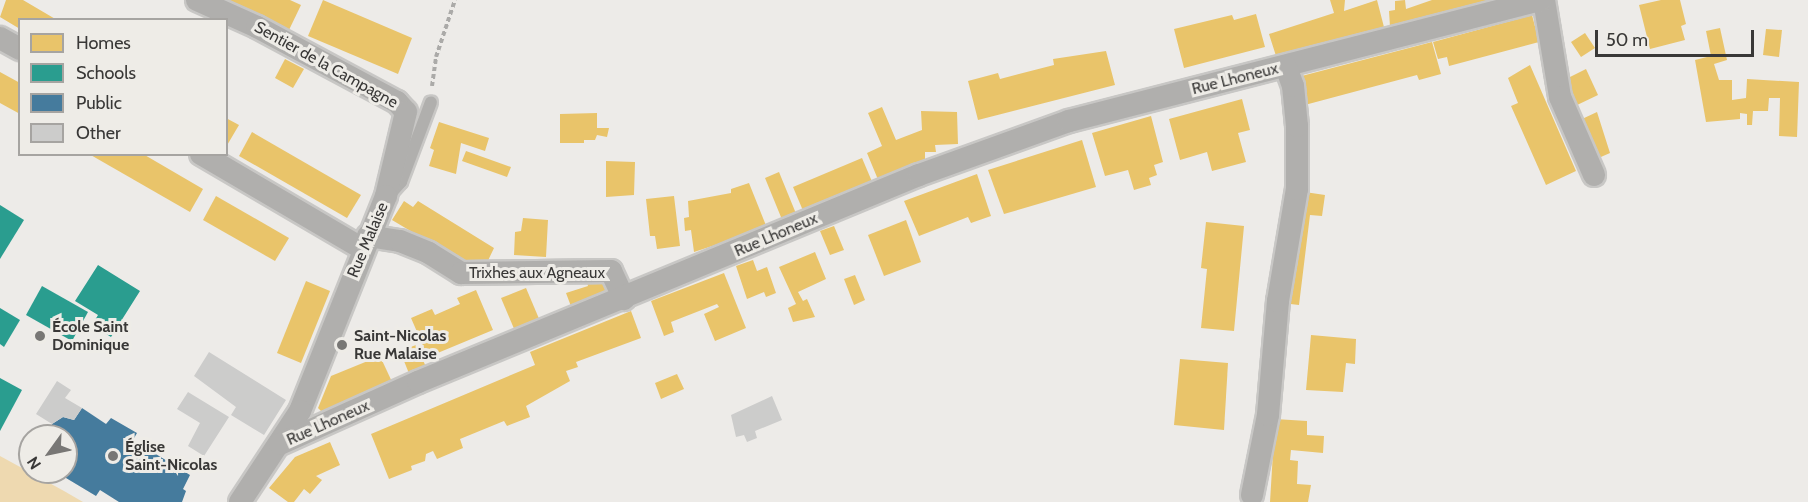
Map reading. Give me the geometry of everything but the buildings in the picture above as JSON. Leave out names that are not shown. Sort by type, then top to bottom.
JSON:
[{"type":"street","name":"Sentier de la Campagne","points":[[197,0],[257,27],[404,107],[406,122],[386,196]]},
{"type":"street","name":"Rue Lhoneux","points":[[280,444],[429,378],[919,175],[1068,121],[1542,0],[1560,97],[1594,175]]},
{"type":"street","points":[[0,38],[18,48]]},
{"type":"street","name":"Rue Lhoneux","points":[[1252,495],[1268,415],[1278,301],[1297,189],[1296,116],[1293,86],[1286,67]]},
{"type":"street","points":[[205,156],[366,242]]},
{"type":"street","name":"Rue Malaise","points":[[240,502],[300,411],[386,196]]},
{"type":"street","name":"Trixhes aux Agneaux","points":[[366,242],[400,241],[429,253],[461,273],[611,271],[624,299]]},
{"type":"lane","name":"Rue Malaise","points":[[386,196],[401,182],[430,102]]},
{"type":"path","points":[[430,102],[436,57],[455,0]]},
{"type":"shaded area","points":[[0,456],[18,466],[18,484],[51,484],[83,502],[0,502]]},
{"type":"place","name":"École Saint Dominique","points":[[40,336]]},
{"type":"place","name":"Saint-Nicolas Rue Malaise","points":[[342,345]]},
{"type":"place","name":"Église Saint-Nicolas","points":[[113,456]]}]
